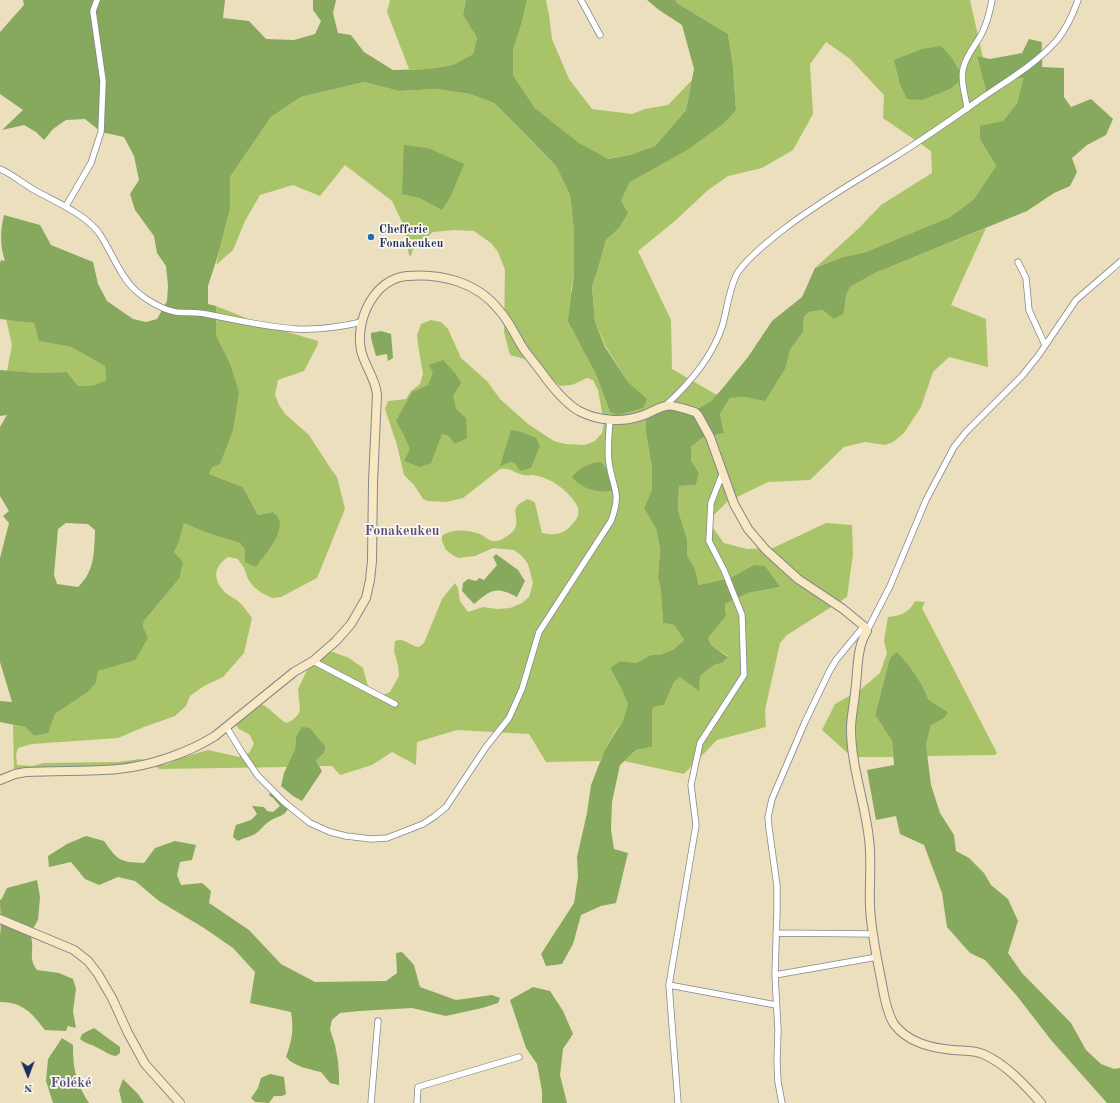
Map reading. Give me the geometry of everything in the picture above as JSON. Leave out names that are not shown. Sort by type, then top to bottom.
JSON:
[{"type":"street","points":[[66,206],[90,163],[101,132],[103,81],[93,11],[97,0]]},
{"type":"street","points":[[581,0],[600,36]]},
{"type":"street","points":[[967,109],[962,86],[962,70],[965,60],[982,33],[992,0]]},
{"type":"street","points":[[0,780],[15,774],[26,772],[104,770],[131,767],[182,753],[206,742],[226,728],[294,672],[313,661],[336,641],[351,624],[366,598],[370,580],[373,542],[373,482],[377,395],[376,385],[361,351],[360,342],[362,322],[372,297],[386,284],[398,278],[417,276],[436,277],[461,282],[485,294],[500,310],[524,349],[551,385],[568,404],[586,414],[610,419],[623,420],[640,416],[666,405],[675,397],[702,365],[722,328],[734,282],[738,273],[753,257],[784,230],[832,195],[894,157],[967,109],[1049,49],[1068,25],[1078,0]]},
{"type":"street","points":[[0,169],[11,174],[35,190],[66,206],[94,226],[118,267],[134,289],[140,294],[171,311],[195,312],[296,329],[324,328],[362,322]]},
{"type":"street","points":[[1018,262],[1026,278],[1029,310],[1045,345]]},
{"type":"street","points":[[782,1103],[778,1082],[775,975],[777,886],[768,828],[768,817],[772,799],[805,722],[829,672],[865,628],[890,586],[926,500],[954,447],[966,432],[1014,384],[1045,345],[1076,300],[1120,262]]},
{"type":"street","points":[[666,405],[698,414],[710,437],[740,518],[766,550],[798,579],[865,628]]},
{"type":"street","points":[[226,728],[258,776],[284,802],[310,823],[330,832],[358,838],[387,838],[423,824],[441,812],[451,800],[486,747],[509,718],[522,689],[539,632],[611,521],[617,501],[617,491],[609,464],[608,450],[610,419]]},
{"type":"street","points":[[678,1103],[669,985],[696,826],[691,785],[700,743],[744,675],[742,615],[724,570],[709,541],[711,503],[723,472]]},
{"type":"street","points":[[865,628],[859,656],[851,730],[856,776],[866,815],[870,842],[870,907],[873,934],[883,991],[891,1017],[901,1032],[924,1044],[983,1054],[1013,1075],[1041,1103]]},
{"type":"street","points":[[313,661],[394,704]]},
{"type":"street","points":[[0,919],[74,950],[88,961],[98,974],[112,998],[128,1033],[145,1064],[180,1103]]},
{"type":"street","points":[[776,933],[873,934]]},
{"type":"street","points":[[775,975],[877,957]]},
{"type":"street","points":[[669,985],[776,1005]]},
{"type":"street","points":[[371,1103],[378,1021]]},
{"type":"street","points":[[417,1103],[418,1087],[519,1056]]},
{"type":"green space","points":[[23,0],[225,0],[223,18],[249,21],[266,39],[294,40],[315,34],[321,21],[313,10],[313,0],[336,0],[333,13],[338,33],[351,35],[364,52],[393,70],[429,69],[453,65],[473,54],[477,38],[463,15],[466,0],[527,0],[513,50],[513,75],[535,108],[578,142],[608,159],[630,155],[655,146],[686,110],[694,69],[682,25],[647,0],[675,0],[677,3],[728,34],[733,67],[736,110],[723,124],[687,150],[630,182],[621,201],[628,213],[618,229],[606,240],[592,286],[595,322],[605,347],[628,382],[647,399],[643,408],[617,415],[610,412],[595,372],[568,321],[574,274],[574,231],[570,195],[556,166],[494,103],[470,94],[436,89],[399,91],[364,82],[301,97],[271,117],[230,177],[230,209],[219,252],[208,286],[208,304],[216,306],[216,335],[230,363],[239,392],[233,430],[220,464],[212,467],[209,474],[243,487],[258,515],[273,512],[279,519],[279,532],[268,551],[256,567],[245,562],[245,550],[240,543],[210,534],[184,523],[179,542],[174,552],[183,562],[179,579],[144,621],[143,627],[148,638],[135,660],[98,671],[96,683],[88,692],[55,714],[48,733],[34,736],[25,727],[0,722],[0,701],[12,702],[0,662],[0,558],[9,523],[3,516],[9,511],[0,496],[0,427],[7,415],[0,416],[0,370],[38,373],[67,372],[78,386],[95,385],[106,380],[105,366],[71,347],[39,341],[34,323],[0,319],[0,263],[1,260],[5,261],[1,238],[4,215],[40,225],[51,245],[93,262],[98,284],[107,301],[133,319],[146,322],[157,319],[167,301],[168,286],[166,266],[157,253],[154,236],[135,210],[130,194],[139,180],[134,156],[124,137],[101,132],[85,119],[66,120],[53,129],[44,140],[36,132],[24,125],[2,130],[23,110],[0,94],[0,32],[24,5]],"holes":[[[66,523],[88,524],[95,530],[91,568],[88,574],[78,587],[57,584],[54,575],[58,529]]]},
{"type":"green space","points":[[390,0],[466,0],[463,15],[477,38],[473,54],[453,65],[429,69],[409,69],[387,12]]},
{"type":"green space","points":[[527,0],[546,0],[552,39],[569,79],[592,109],[632,114],[645,109],[668,105],[692,80],[686,110],[655,146],[630,155],[607,159],[578,142],[535,108],[513,75],[513,50]]},
{"type":"green space","points":[[675,0],[970,0],[983,58],[977,56],[999,86],[1017,78],[1025,78],[1017,103],[1003,121],[980,139],[996,166],[974,199],[950,217],[866,252],[843,257],[815,268],[859,228],[881,205],[932,173],[931,151],[883,118],[884,95],[849,58],[826,42],[810,64],[813,114],[793,150],[762,168],[728,176],[707,191],[676,220],[638,251],[671,320],[672,369],[717,395],[710,402],[700,408],[677,402],[646,433],[652,468],[652,490],[644,508],[656,529],[660,549],[658,577],[661,592],[663,623],[674,625],[684,640],[674,649],[660,655],[651,655],[636,663],[620,661],[610,668],[628,704],[622,723],[615,731],[600,761],[546,762],[529,734],[457,730],[417,742],[416,765],[392,752],[372,765],[340,775],[332,766],[319,766],[316,761],[324,753],[326,747],[310,728],[296,737],[295,749],[287,767],[160,769],[152,765],[146,769],[96,770],[76,766],[55,770],[43,777],[34,767],[14,772],[13,725],[25,727],[34,736],[47,733],[55,714],[88,692],[96,683],[98,671],[112,666],[143,627],[144,621],[179,579],[174,552],[179,542],[184,522],[210,534],[240,543],[245,550],[279,529],[279,519],[273,512],[258,515],[243,487],[209,474],[239,393],[230,363],[216,335],[216,306],[261,324],[318,341],[317,346],[304,371],[278,380],[275,395],[285,414],[309,435],[337,477],[345,509],[317,578],[281,597],[272,598],[254,587],[248,579],[244,568],[238,559],[228,557],[220,564],[216,572],[217,581],[228,595],[244,607],[252,618],[244,653],[223,677],[204,686],[190,696],[186,706],[175,716],[118,738],[32,744],[18,748],[16,754],[17,765],[33,766],[43,763],[119,762],[140,759],[166,765],[180,758],[208,750],[239,757],[249,753],[254,744],[250,735],[239,729],[236,725],[235,715],[258,703],[266,707],[282,721],[286,723],[291,721],[298,715],[300,710],[298,689],[310,664],[327,652],[333,652],[349,658],[363,668],[370,694],[386,694],[390,692],[399,676],[394,651],[395,641],[402,640],[419,647],[424,643],[442,599],[455,583],[458,588],[460,601],[468,612],[483,607],[497,609],[510,608],[522,603],[529,597],[533,583],[528,564],[522,556],[514,550],[493,548],[475,556],[459,558],[446,550],[442,541],[442,536],[446,533],[456,531],[467,531],[482,535],[492,541],[503,539],[514,530],[517,522],[515,511],[516,507],[525,500],[531,500],[535,503],[542,533],[556,534],[564,532],[571,526],[578,514],[578,508],[574,501],[560,487],[549,480],[533,475],[523,475],[504,469],[500,469],[463,498],[446,502],[428,501],[423,499],[414,485],[404,475],[397,445],[385,409],[388,401],[406,399],[411,391],[420,384],[423,374],[417,335],[421,324],[431,320],[441,322],[448,329],[461,358],[487,381],[500,399],[528,424],[554,441],[565,444],[585,445],[595,441],[602,433],[604,423],[598,390],[593,380],[587,378],[572,385],[560,386],[528,360],[510,355],[504,332],[505,270],[498,252],[491,243],[474,231],[454,230],[433,232],[413,249],[411,256],[409,255],[404,226],[392,201],[345,165],[320,196],[293,185],[260,195],[245,221],[233,250],[216,265],[230,209],[230,177],[271,117],[301,97],[364,82],[399,91],[436,89],[470,94],[494,103],[556,166],[570,195],[574,231],[574,274],[571,290],[595,372],[610,412],[647,400],[628,382],[606,347],[595,322],[592,286],[606,240],[618,229],[621,201],[630,182],[657,166],[736,110],[733,67],[728,34],[677,3]]},
{"type":"green space","points":[[1029,39],[1042,42],[1042,67],[1064,68],[1064,97],[1071,107],[1091,99],[1113,119],[1106,135],[1087,145],[1072,158],[1077,172],[1070,186],[1054,193],[1027,211],[875,273],[850,287],[846,296],[844,313],[834,319],[823,310],[809,312],[804,317],[803,332],[790,350],[786,367],[765,401],[746,397],[730,398],[720,414],[724,433],[702,438],[691,447],[691,460],[699,473],[696,485],[679,486],[678,510],[687,539],[687,555],[695,569],[699,585],[730,578],[754,565],[765,566],[780,587],[748,593],[725,604],[726,616],[708,638],[711,645],[728,657],[722,663],[714,665],[700,676],[699,691],[680,677],[674,682],[664,705],[653,707],[652,747],[636,750],[620,765],[612,802],[611,830],[614,849],[628,853],[616,903],[601,906],[581,915],[573,944],[562,964],[546,966],[541,954],[574,903],[578,877],[577,857],[587,813],[591,785],[604,752],[622,723],[628,704],[610,668],[620,661],[636,663],[651,655],[660,655],[674,649],[684,640],[674,625],[663,623],[661,592],[658,577],[660,549],[656,529],[644,508],[652,490],[652,468],[646,433],[646,412],[663,403],[677,402],[699,408],[710,402],[748,357],[772,321],[802,297],[815,268],[843,257],[866,252],[950,217],[974,199],[996,166],[980,139],[980,126],[1003,121],[1017,103],[1024,78],[1017,78],[987,93],[977,56],[990,59],[1022,53]]},
{"type":"green space","points":[[941,46],[952,58],[963,78],[950,89],[922,100],[907,99],[900,84],[894,60],[922,49]]},
{"type":"green space","points":[[404,145],[428,148],[464,164],[451,196],[442,210],[420,198],[402,194]]},
{"type":"green space","points":[[986,228],[951,305],[986,319],[988,367],[949,357],[933,372],[921,407],[904,433],[893,442],[885,445],[865,442],[844,447],[810,480],[768,482],[727,502],[708,521],[724,543],[747,549],[773,548],[826,523],[852,525],[853,554],[847,597],[787,635],[780,643],[765,710],[766,727],[717,740],[684,774],[624,761],[636,750],[652,747],[653,707],[664,705],[674,682],[680,677],[700,676],[714,665],[722,663],[728,656],[711,645],[708,638],[726,616],[725,604],[748,593],[780,587],[754,565],[730,578],[699,585],[695,569],[687,555],[687,539],[678,510],[679,486],[696,485],[699,473],[691,460],[691,447],[702,438],[724,433],[720,414],[730,398],[746,397],[786,367],[790,350],[803,332],[804,317],[809,312],[823,310],[844,313],[846,296],[850,287],[875,273]]},
{"type":"green space","points":[[6,319],[34,323],[40,341],[71,347],[105,366],[106,380],[95,385],[78,386],[67,372],[38,373],[7,371],[12,345]]},
{"type":"green space","points":[[381,331],[391,334],[393,358],[388,361],[387,354],[376,356],[371,338],[371,333]]},
{"type":"green space","points":[[443,360],[455,373],[461,383],[453,396],[456,409],[466,418],[467,438],[455,444],[449,436],[442,434],[431,463],[420,467],[404,461],[410,449],[396,421],[412,392],[428,385],[433,373],[429,365]]},
{"type":"green space","points":[[511,430],[522,432],[536,438],[540,446],[531,468],[520,471],[515,463],[510,462],[500,466]]},
{"type":"green space","points":[[601,462],[613,477],[612,491],[596,491],[590,489],[580,485],[572,477],[585,466]]},
{"type":"green space","points":[[496,554],[518,570],[525,581],[517,597],[499,590],[490,592],[474,604],[462,591],[463,583],[468,579],[476,581],[479,578],[484,580],[497,565],[493,557]]},
{"type":"green space","points":[[915,601],[925,602],[922,608],[997,753],[995,755],[927,756],[926,745],[931,725],[943,718],[948,712],[929,700],[921,683],[910,667],[890,658],[875,715],[892,741],[893,757],[852,757],[822,730],[835,704],[860,690],[880,673],[887,653],[884,641],[888,617],[904,613],[913,605]]},
{"type":"green space","points":[[897,652],[921,683],[929,700],[948,712],[944,718],[931,725],[926,745],[931,785],[940,813],[954,835],[956,851],[969,858],[984,873],[991,885],[1008,899],[1018,921],[1008,953],[1022,973],[1071,1023],[1086,1050],[1101,1064],[1114,1069],[1120,1068],[1120,1103],[1107,1103],[1051,1040],[1017,996],[985,960],[970,953],[947,927],[942,893],[924,845],[900,834],[896,816],[876,820],[867,770],[894,765],[892,741],[875,715],[890,658]]},
{"type":"green space","points":[[302,727],[310,728],[326,747],[324,753],[316,761],[322,771],[302,801],[281,786],[284,773],[295,749],[296,737]]},
{"type":"green space","points":[[270,793],[286,799],[290,803],[286,812],[271,820],[255,834],[238,841],[233,837],[236,825],[251,820],[257,814],[252,806],[264,807],[267,811],[273,812],[280,806],[269,795]]},
{"type":"green space","points":[[86,836],[104,841],[113,853],[120,859],[136,863],[144,863],[155,848],[175,841],[196,845],[192,860],[180,862],[177,875],[181,885],[202,883],[211,891],[209,903],[249,930],[281,964],[315,982],[386,981],[397,973],[396,953],[402,952],[414,965],[420,987],[456,1000],[492,995],[500,998],[498,1003],[446,1016],[412,1008],[340,1013],[332,1020],[330,1029],[338,1061],[339,1085],[330,1083],[321,1072],[307,1069],[294,1063],[286,1057],[292,1035],[291,1012],[250,1003],[255,972],[233,948],[204,928],[159,901],[135,881],[118,877],[99,885],[85,879],[71,862],[49,867],[48,856],[67,844]]},
{"type":"green space","points":[[37,880],[40,897],[38,920],[30,934],[32,939],[32,957],[37,970],[59,973],[73,979],[76,989],[73,1011],[76,1028],[68,1026],[66,1031],[45,1030],[36,1018],[21,1006],[0,1002],[0,899],[1,900],[7,888]]},
{"type":"green space","points":[[533,987],[550,991],[563,1011],[573,1034],[563,1049],[560,1075],[567,1103],[542,1103],[542,1091],[537,1064],[526,1048],[510,1000]]},
{"type":"green space","points":[[94,1028],[120,1047],[120,1053],[116,1056],[111,1055],[80,1039],[82,1034]]},
{"type":"green space","points":[[62,1038],[73,1045],[76,1076],[89,1103],[53,1103],[46,1081],[48,1059]]},
{"type":"green space","points":[[270,1074],[284,1077],[286,1094],[282,1096],[274,1096],[269,1103],[255,1102],[251,1098],[258,1088],[261,1078]]},
{"type":"green space","points":[[123,1079],[138,1094],[144,1103],[122,1103],[119,1090]]},
{"type":"place","name":"Chefferie Fonakeukeu","points":[[371,237]]},
{"type":"district","name":"Fonakeukeu","points":[[402,531]]},
{"type":"district","name":"Foléké","points":[[71,1083]]}]
